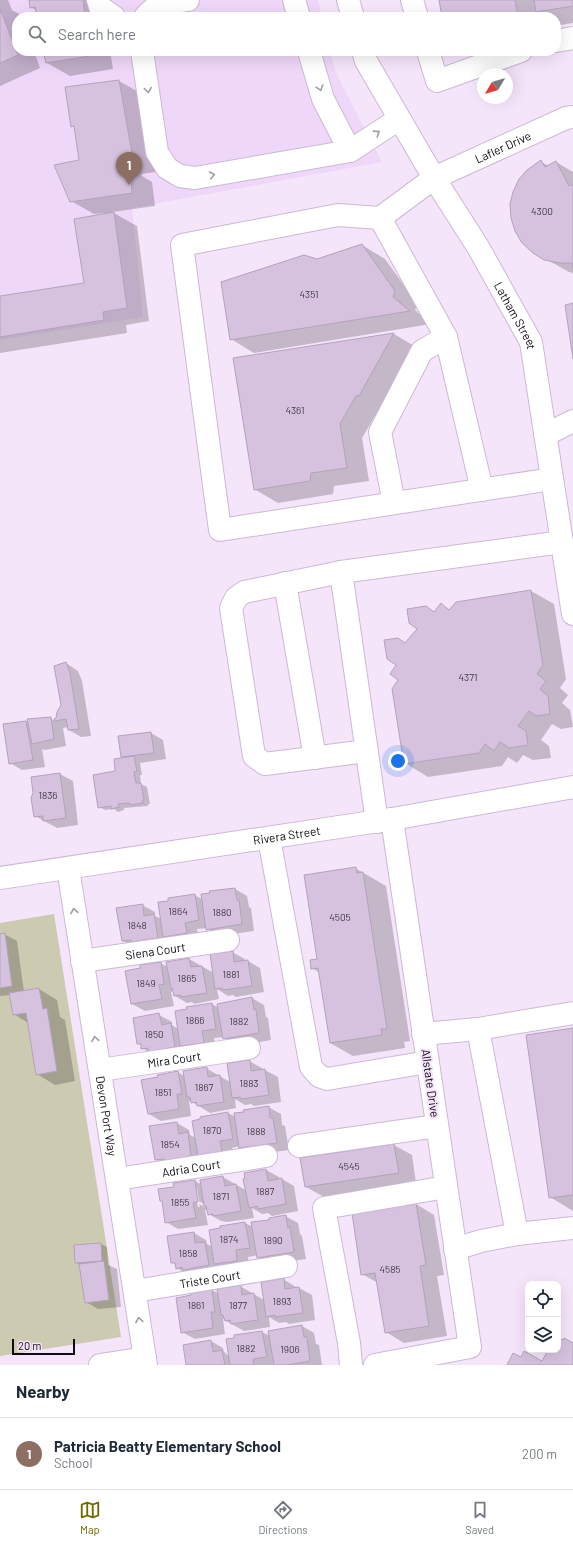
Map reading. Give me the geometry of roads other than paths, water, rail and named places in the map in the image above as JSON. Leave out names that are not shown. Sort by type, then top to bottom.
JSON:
[{"type":"street","points":[[98,0],[100,7],[107,12]]},
{"type":"street","points":[[149,12],[151,9],[163,4],[188,0]]},
{"type":"street","points":[[294,0],[298,12]]},
{"type":"street","points":[[348,0],[352,12]]},
{"type":"street","points":[[412,0],[416,12]]},
{"type":"street","points":[[561,40],[573,38]]},
{"type":"street","points":[[143,56],[157,152],[167,168],[180,176],[196,178],[350,151],[399,119]]},
{"type":"street","points":[[310,56],[323,99],[350,151]]},
{"type":"street","name":"Latham Street","points":[[364,56],[399,119],[434,178],[478,247],[531,342],[552,479],[566,548],[573,612]]},
{"type":"street","points":[[430,56],[437,81],[507,56]]},
{"type":"street","name":"Lafler Drive","points":[[380,218],[434,178],[573,116]]},
{"type":"street","points":[[482,490],[446,337],[380,218],[338,215],[182,245],[220,530],[394,503],[482,490],[552,479]]},
{"type":"street","points":[[394,503],[380,432],[422,351],[446,337]]},
{"type":"street","points":[[545,435],[573,422]]},
{"type":"street","points":[[367,751],[265,764],[254,756],[230,608],[236,598],[244,592],[341,572],[566,548]]},
{"type":"street","name":"Allstate Drive","points":[[341,572],[367,751],[384,820],[424,1034],[470,1348],[427,1360]]},
{"type":"street","points":[[285,583],[315,758]]},
{"type":"street","name":"Rivera Street","points":[[0,878],[384,820],[573,787]]},
{"type":"street","points":[[269,838],[311,1067],[319,1076],[327,1079],[428,1062]]},
{"type":"street","name":"Devon Port Way","points":[[68,868],[146,1362]]},
{"type":"street","name":"Siena Court","points":[[82,961],[228,940]]},
{"type":"street","points":[[424,1034],[478,1029],[573,1013]]},
{"type":"street","points":[[478,1029],[517,1234]]},
{"type":"street","name":"Mira Court","points":[[100,1070],[249,1048]]},
{"type":"street","points":[[299,1146],[437,1126]]},
{"type":"street","name":"Adria Court","points":[[117,1179],[266,1156]]},
{"type":"street","points":[[351,1365],[349,1343],[324,1208],[446,1187]]},
{"type":"street","points":[[455,1249],[481,1241],[517,1234],[573,1228]]},
{"type":"street","name":"Triste Court","points":[[135,1292],[286,1266]]},
{"type":"street","points":[[375,1365],[427,1360]]},
{"type":"street","points":[[100,1365],[146,1362]]},
{"type":"place","name":"Patricia Beatty Elementary School","points":[[129,185]]}]
